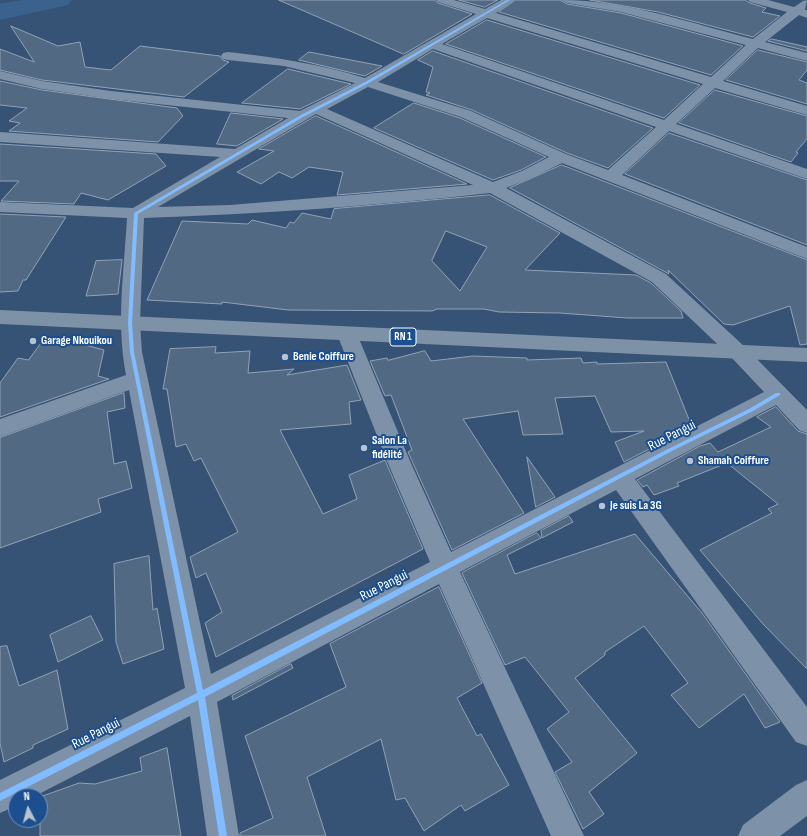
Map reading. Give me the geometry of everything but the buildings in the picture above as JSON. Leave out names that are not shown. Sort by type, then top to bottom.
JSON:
[{"type":"highway","name":"RN 1","points":[[0,317],[807,355]]},
{"type":"street","points":[[442,0],[716,82],[807,111]]},
{"type":"street","points":[[136,213],[309,113],[433,45],[509,0]]},
{"type":"street","points":[[567,0],[622,9],[807,57]]},
{"type":"street","points":[[754,0],[804,9]]},
{"type":"street","points":[[610,177],[716,82],[756,43],[804,9]]},
{"type":"street","points":[[433,45],[807,174]]},
{"type":"street","points":[[228,56],[284,62],[368,82],[466,114],[561,157],[610,177],[807,253]]},
{"type":"street","points":[[0,75],[25,82],[122,96],[309,113],[368,134],[493,188],[660,278],[738,352],[807,424]]},
{"type":"street","points":[[0,137],[240,154]]},
{"type":"street","points":[[0,207],[136,213],[230,210],[429,195],[493,188],[528,174],[561,157]]},
{"type":"street","points":[[136,213],[130,323],[132,352],[201,695],[223,836]]},
{"type":"street","points":[[347,334],[381,422],[445,568],[568,836]]},
{"type":"street","points":[[0,428],[137,379]]},
{"type":"street","name":"Rue Pangui","points":[[0,797],[201,695],[670,450],[751,410],[778,394]]},
{"type":"street","points":[[620,477],[807,731]]},
{"type":"street","points":[[754,836],[807,796]]},
{"type":"waterway","points":[[0,12],[59,0]]},
{"type":"cycle path","points":[[223,836],[201,695],[132,352],[130,323],[136,213],[302,116],[368,82],[509,0]]},
{"type":"cycle path","points":[[0,797],[201,695],[670,450],[751,410],[778,394]]},
{"type":"place","name":"Garage Nkouikou","points":[[33,341]]},
{"type":"place","name":"Benie Coiffure","points":[[285,357]]},
{"type":"place","name":"Salon La fidélité","points":[[364,448]]},
{"type":"place","name":"Shamah Coiffure","points":[[690,461]]},
{"type":"place","name":"Je suis La 3G","points":[[602,506]]}]
